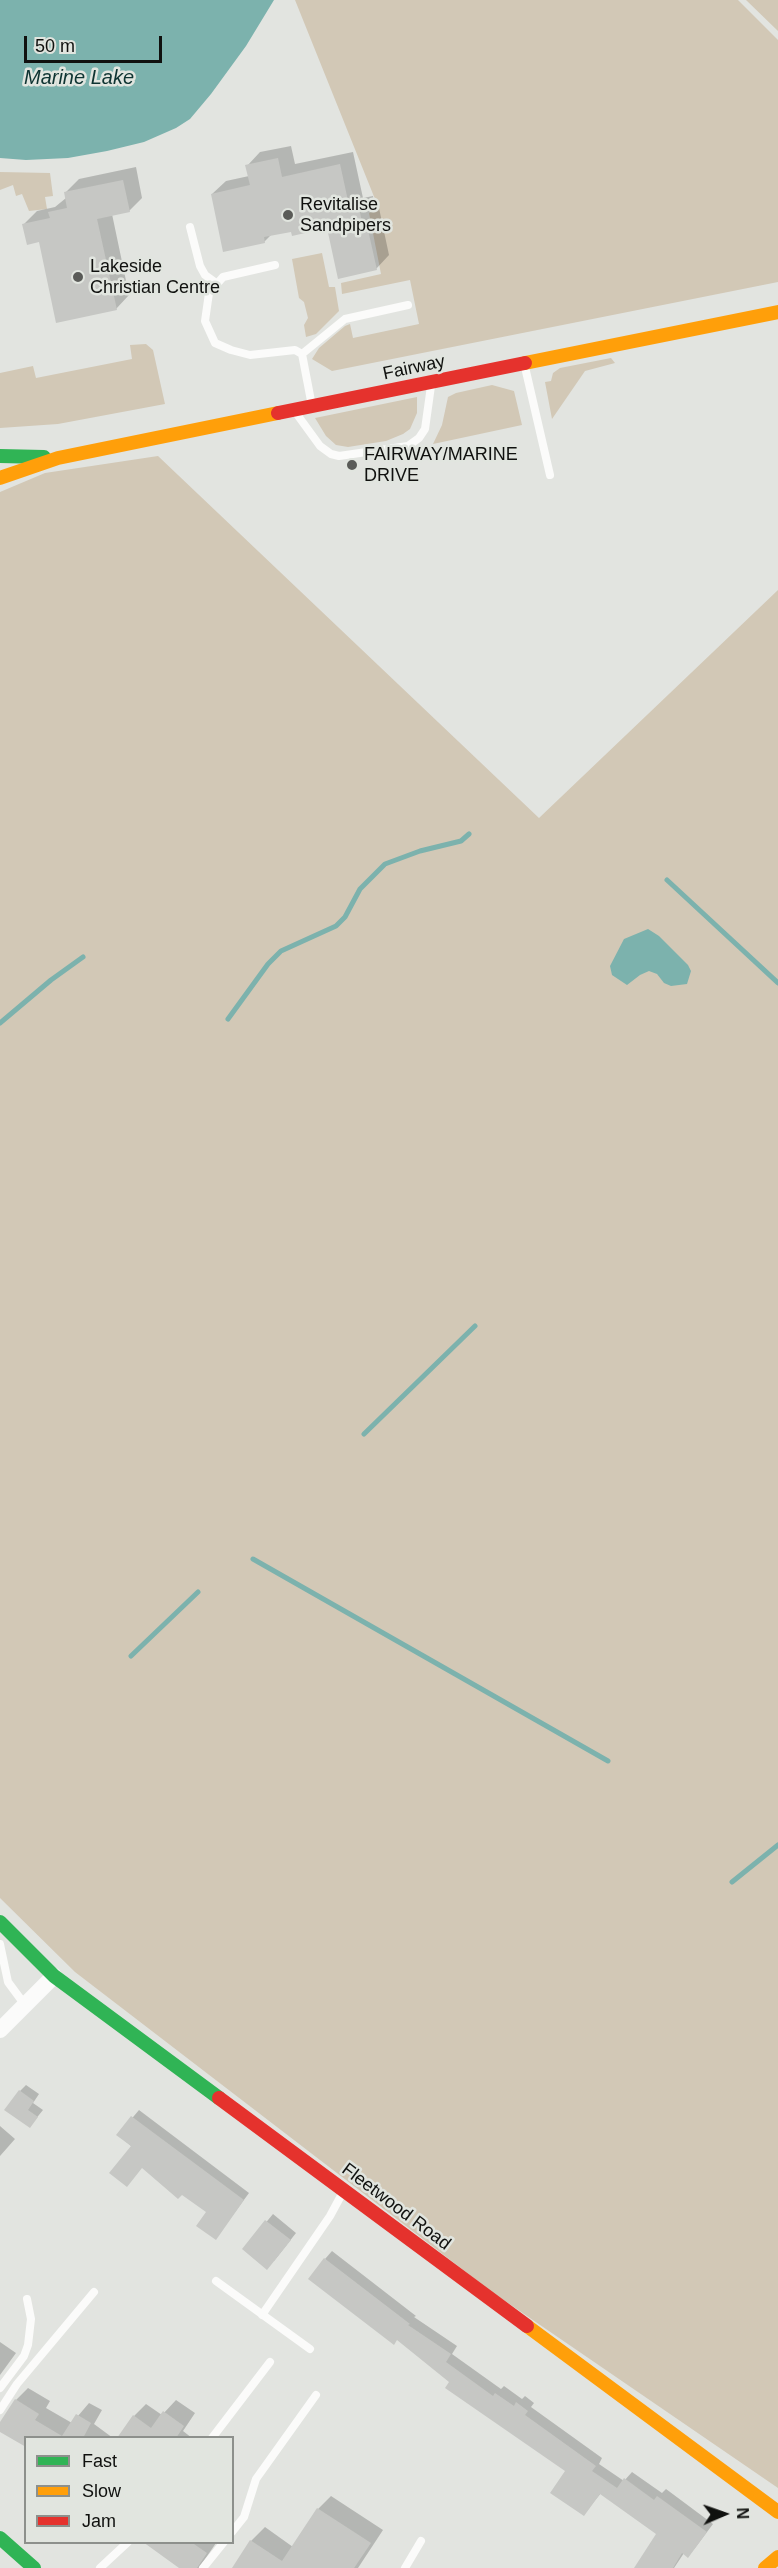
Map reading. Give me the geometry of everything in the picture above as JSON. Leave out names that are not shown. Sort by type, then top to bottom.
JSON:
[{"type":"street","name":"Fairway","points":[[0,478],[58,458],[778,312]]},
{"type":"street","name":"Fairway","points":[[0,456],[58,458]]},
{"type":"street","name":"Fleetwood Road","points":[[0,1922],[54,1976],[778,2512]]},
{"type":"street","points":[[0,2030],[54,1976]]},
{"type":"street","points":[[0,2538],[34,2568]]},
{"type":"street","points":[[765,2568],[778,2557]]},
{"type":"lane","points":[[190,227],[200,266],[205,275],[216,283]]},
{"type":"lane","points":[[275,265],[223,277],[209,292],[205,321],[215,343],[250,355],[295,350],[302,354],[312,406]]},
{"type":"lane","points":[[302,354],[345,319],[408,305]]},
{"type":"lane","points":[[524,364],[550,476]]},
{"type":"lane","points":[[293,410],[320,446],[331,454],[339,456],[408,446],[419,438],[425,429],[431,382]]},
{"type":"lane","points":[[0,1944],[8,1982],[25,2005]]},
{"type":"lane","points":[[262,2315],[330,2216],[344,2190]]},
{"type":"lane","points":[[216,2282],[310,2349]]},
{"type":"lane","points":[[0,2410],[17,2384],[94,2292]]},
{"type":"lane","points":[[0,2388],[24,2356],[28,2345],[31,2319],[27,2299]]},
{"type":"lane","points":[[214,2436],[270,2362]]},
{"type":"lane","points":[[234,2530],[244,2517],[256,2479],[316,2395]]},
{"type":"lane","points":[[405,2568],[421,2541]]},
{"type":"lane","points":[[100,2568],[126,2544]]},
{"type":"lane","points":[[203,2568],[222,2544]]},
{"type":"shaded area","points":[[295,0],[738,0],[778,40],[778,282],[332,371],[312,359],[319,348],[345,326],[350,324],[353,338],[419,324],[410,280],[342,294],[341,283],[381,274],[369,213],[379,209]]},
{"type":"shaded area","points":[[746,0],[778,0],[778,31]]},
{"type":"shaded area","points":[[0,172],[50,173],[53,196],[45,197],[47,209],[29,211],[22,194],[16,196],[13,185],[0,190]]},
{"type":"shaded area","points":[[322,253],[329,287],[335,287],[339,311],[316,334],[306,337],[304,325],[308,318],[304,302],[299,298],[292,259]]},
{"type":"shaded area","points":[[146,344],[153,350],[165,404],[58,424],[0,428],[0,373],[33,366],[36,378],[132,359],[130,345]]},
{"type":"shaded area","points":[[611,358],[615,363],[585,371],[552,419],[545,382],[551,381],[553,373],[560,368]]},
{"type":"shaded area","points":[[492,385],[514,391],[522,425],[433,444],[442,425],[448,397]]},
{"type":"shaded area","points":[[417,397],[417,413],[410,429],[386,441],[348,447],[336,445],[326,436],[315,418]]},
{"type":"shaded area","points":[[158,456],[539,818],[778,590],[778,2488],[492,2292],[75,1972],[0,1898],[0,492],[45,473]]},
{"type":"water","name":"Marine Lake","points":[[0,0],[274,0],[246,46],[190,119],[144,142],[68,158],[26,160],[0,158]]},
{"type":"water","points":[[648,929],[659,936],[688,965],[691,971],[687,984],[671,986],[664,983],[657,974],[649,971],[627,985],[612,975],[610,966],[624,939]]},
{"type":"building","name":"Revitalise Sandpipers","points":[[278,158],[282,177],[340,164],[350,210],[359,208],[362,222],[366,221],[377,270],[338,279],[327,228],[292,236],[291,232],[264,237],[265,243],[223,252],[211,194],[250,185],[245,165]]},
{"type":"building","name":"Lakeside Christian Centre","points":[[123,180],[130,212],[97,219],[117,310],[56,323],[39,242],[27,245],[22,224],[50,218],[48,212],[67,208],[64,192]]},
{"type":"building","points":[[19,2090],[34,2101],[28,2110],[38,2117],[30,2128],[4,2110]]},
{"type":"building","points":[[131,2116],[244,2200],[216,2240],[196,2226],[206,2212],[182,2195],[178,2199],[142,2168],[127,2187],[109,2173],[131,2146],[116,2135]]},
{"type":"building","points":[[265,2220],[291,2240],[267,2270],[242,2249]]},
{"type":"building","points":[[324,2258],[410,2324],[408,2325],[451,2354],[446,2362],[493,2396],[495,2393],[514,2406],[516,2402],[528,2411],[525,2415],[596,2466],[592,2471],[617,2488],[624,2478],[654,2500],[657,2496],[707,2532],[688,2558],[682,2553],[673,2568],[634,2568],[656,2534],[600,2494],[584,2516],[550,2493],[565,2471],[445,2388],[449,2382],[397,2340],[394,2345],[308,2279]]},
{"type":"building","points":[[15,2399],[39,2414],[35,2420],[62,2436],[24,2436],[24,2446],[0,2432],[0,2422]]},
{"type":"building","points":[[163,2411],[184,2426],[177,2436],[118,2436],[133,2415],[151,2428]]},
{"type":"building","points":[[76,2414],[91,2423],[84,2436],[62,2436]]},
{"type":"building","points":[[317,2508],[371,2543],[354,2568],[232,2568],[250,2540],[282,2561]]},
{"type":"building","points":[[146,2544],[194,2544],[207,2553],[197,2568],[179,2568]]},
{"type":"waterway","points":[[228,1019],[268,964],[281,951],[336,926],[345,917],[360,889],[385,864],[420,851],[461,841],[469,834]]},
{"type":"waterway","points":[[667,880],[778,983]]},
{"type":"waterway","points":[[0,1023],[51,980],[83,957]]},
{"type":"waterway","points":[[364,1434],[475,1326]]},
{"type":"waterway","points":[[253,1559],[608,1761]]},
{"type":"waterway","points":[[131,1656],[198,1592]]},
{"type":"waterway","points":[[732,1882],[778,1845]]},
{"type":"traffic: fast","points":[[0,456],[44,457]]},
{"type":"traffic: fast","points":[[0,1922],[54,1976],[219,2098]]},
{"type":"traffic: fast","points":[[0,2538],[34,2568]]},
{"type":"traffic: slow","points":[[525,363],[778,312]]},
{"type":"traffic: slow","points":[[0,478],[58,458],[278,413]]},
{"type":"traffic: slow","points":[[527,2326],[778,2512]]},
{"type":"traffic: slow","points":[[765,2568],[778,2557]]},
{"type":"traffic: jam","points":[[278,413],[525,363]]},
{"type":"traffic: jam","points":[[219,2098],[527,2326]]},
{"type":"place","name":"Revitalise Sandpipers","points":[[288,215]]},
{"type":"place","name":"Lakeside Christian Centre","points":[[78,277]]},
{"type":"place","name":"FAIRWAY/MARINE DRIVE","points":[[352,465]]}]
